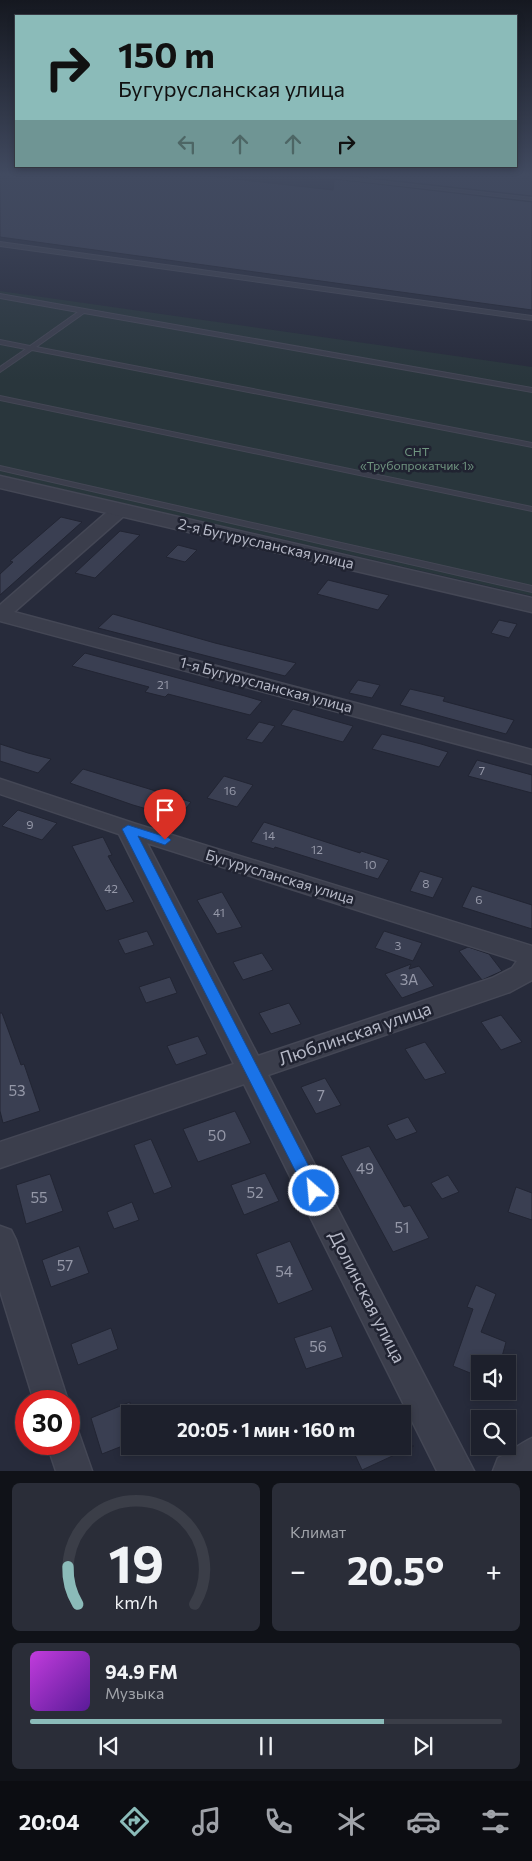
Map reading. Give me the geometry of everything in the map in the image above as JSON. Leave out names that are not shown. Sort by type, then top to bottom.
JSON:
[{"type":"street","name":"2-я Бугурусланская улица","points":[[0,482],[532,605]]},
{"type":"street","points":[[1,614],[120,510]]},
{"type":"street","name":"1-я Бугурусланская улица","points":[[1,614],[532,757]]},
{"type":"street","name":"Бугурусланская улица","points":[[0,786],[128,829],[532,956]]},
{"type":"street","name":"Долинская улица","points":[[128,829],[456,1471]]},
{"type":"street","name":"Люблинская улица","points":[[0,1155],[501,985],[521,976],[532,961]]},
{"type":"street","points":[[0,1240],[48,1390]]},
{"type":"street","points":[[69,1455],[74,1471]]},
{"type":"lane","points":[[0,244],[532,318]]},
{"type":"lane","points":[[0,296],[532,390]]},
{"type":"lane","points":[[0,370],[83,311]]},
{"type":"lane","points":[[0,342],[532,445]]},
{"type":"lane","points":[[0,398],[532,509]]},
{"type":"lane","points":[[0,468],[532,588]]},
{"type":"green space","name":"СНТ «Трубопрокатчик 1»","points":[[0,291],[532,367],[532,596],[0,475]]},
{"type":"building","points":[[41,243],[532,243],[532,310]]},
{"type":"building","points":[[61,517],[82,522],[0,595],[0,574],[13,562],[10,561]]},
{"type":"building","points":[[120,531],[140,535],[95,578],[75,573]]},
{"type":"building","points":[[178,545],[197,550],[185,562],[166,557]]},
{"type":"building","points":[[328,580],[389,595],[378,610],[317,594]]},
{"type":"building","points":[[113,614],[215,643],[296,663],[285,676],[98,628]]},
{"type":"building","points":[[499,620],[517,624],[509,638],[491,633]]},
{"type":"building","points":[[85,653],[262,701],[250,715],[168,694],[165,697],[145,692],[149,687],[72,666]]},
{"type":"building","points":[[358,680],[380,685],[372,698],[349,693]]},
{"type":"building","points":[[410,689],[445,697],[443,701],[514,720],[506,734],[400,705]]},
{"type":"building","points":[[293,709],[353,726],[343,742],[281,725]]},
{"type":"building","points":[[259,722],[275,726],[262,743],[246,739]]},
{"type":"building","points":[[382,734],[448,752],[439,767],[372,749]]},
{"type":"building","points":[[0,744],[51,759],[38,773],[0,761]]},
{"type":"building","points":[[477,760],[532,775],[532,793],[468,776]]},
{"type":"building","points":[[83,769],[191,802],[178,818],[133,805],[70,783]]},
{"type":"building","points":[[224,776],[253,785],[237,807],[207,798]]},
{"type":"building","points":[[18,810],[57,823],[42,840],[2,826]]},
{"type":"building","points":[[264,822],[360,853],[361,851],[389,860],[378,879],[275,847],[274,849],[251,842]]},
{"type":"building","points":[[103,837],[112,855],[108,856],[134,902],[106,911],[72,846]]},
{"type":"building","points":[[420,871],[443,878],[433,898],[410,891]]},
{"type":"building","points":[[472,886],[532,905],[532,929],[462,907]]},
{"type":"building","points":[[222,892],[242,927],[217,934],[197,900]]},
{"type":"building","points":[[147,931],[154,945],[125,954],[118,940]]},
{"type":"building","points":[[384,931],[422,943],[413,961],[375,948]]},
{"type":"building","points":[[468,947],[489,954],[502,971],[482,980],[459,951]]},
{"type":"building","points":[[262,953],[273,970],[243,980],[233,962]]},
{"type":"building","points":[[411,964],[409,969],[419,966],[434,986],[402,998],[385,974]]},
{"type":"building","points":[[170,977],[177,993],[146,1003],[139,987]]},
{"type":"building","points":[[289,1003],[301,1024],[271,1034],[259,1013]]},
{"type":"building","points":[[0,1013],[2,1013],[21,1065],[24,1064],[40,1111],[3,1123],[0,1111]]},
{"type":"building","points":[[501,1015],[522,1042],[501,1050],[481,1022]]},
{"type":"building","points":[[198,1036],[207,1054],[176,1065],[167,1046]]},
{"type":"building","points":[[425,1042],[446,1073],[425,1080],[405,1049]]},
{"type":"building","points":[[325,1078],[341,1105],[316,1114],[301,1087]]},
{"type":"building","points":[[235,1111],[251,1143],[198,1162],[183,1129]]},
{"type":"building","points":[[408,1117],[417,1132],[396,1140],[387,1125]]},
{"type":"building","points":[[151,1139],[172,1187],[154,1194],[134,1145]]},
{"type":"building","points":[[369,1146],[404,1207],[410,1205],[429,1238],[393,1252],[341,1156]]},
{"type":"building","points":[[265,1173],[279,1201],[244,1215],[231,1185]]},
{"type":"building","points":[[50,1174],[63,1211],[26,1224],[16,1185]]},
{"type":"building","points":[[448,1175],[459,1192],[442,1199],[431,1183]]},
{"type":"building","points":[[516,1187],[532,1193],[532,1220],[508,1212]]},
{"type":"building","points":[[132,1202],[139,1220],[114,1229],[107,1212]]},
{"type":"building","points":[[290,1241],[313,1290],[278,1304],[256,1254]]},
{"type":"building","points":[[79,1246],[89,1273],[51,1287],[42,1260]]},
{"type":"building","points":[[476,1285],[496,1294],[481,1332],[506,1342],[502,1355],[471,1355],[471,1373],[453,1366],[473,1309],[467,1307]]},
{"type":"building","points":[[331,1326],[343,1357],[306,1369],[294,1338]]},
{"type":"building","points":[[111,1328],[118,1349],[78,1365],[71,1344]]},
{"type":"building","points":[[121,1406],[121,1447],[102,1454],[91,1418]]},
{"type":"building","points":[[355,1455],[394,1455],[362,1470]]},
{"type":"route","points":[[165,840],[128,829],[314,1191]]}]
